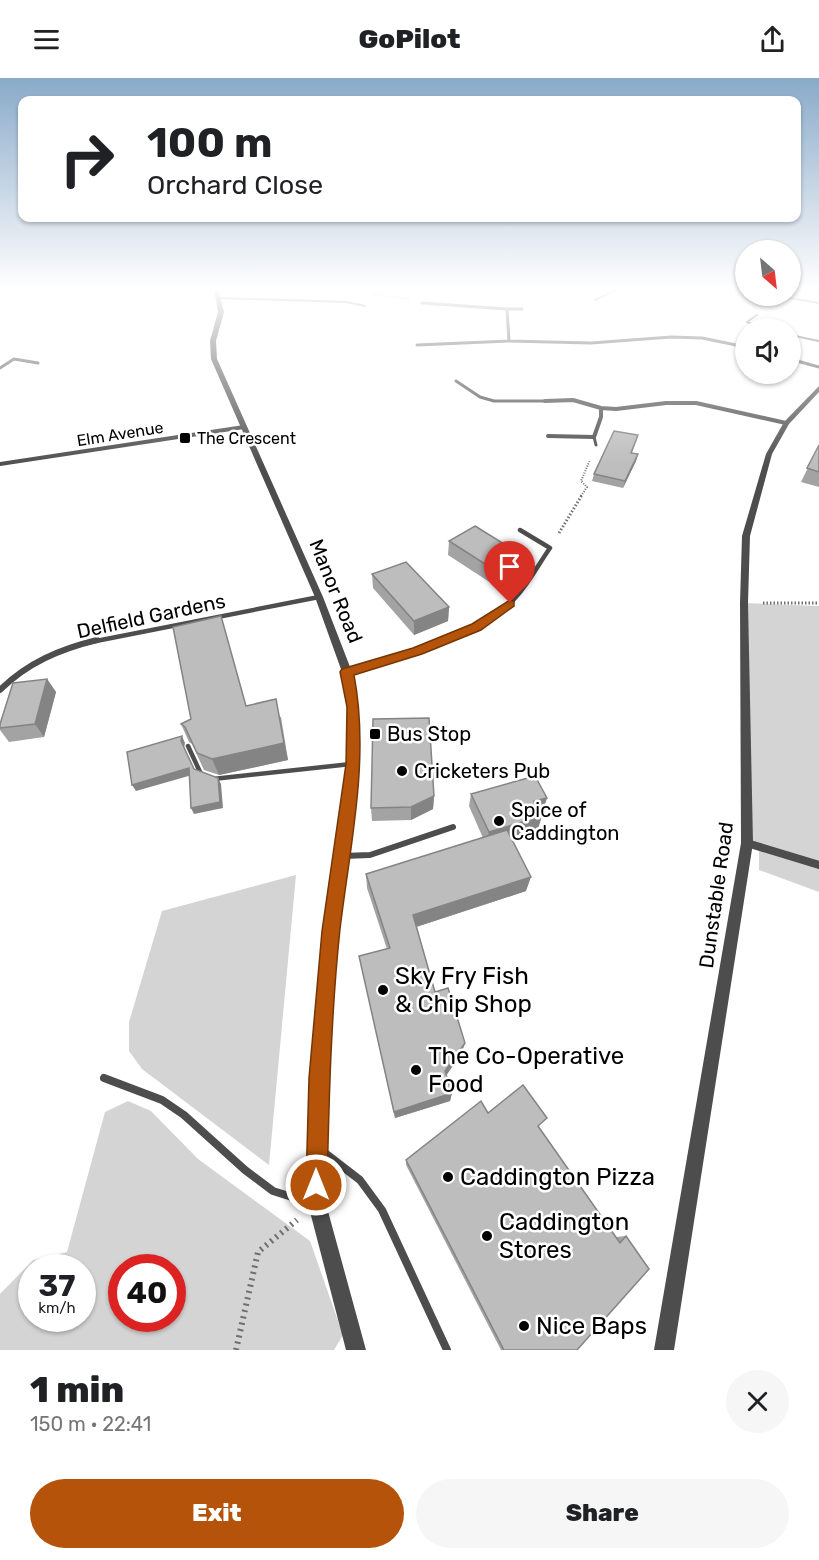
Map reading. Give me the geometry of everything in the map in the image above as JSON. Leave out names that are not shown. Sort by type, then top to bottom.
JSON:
[{"type":"street","name":"Manor Road","points":[[213,348],[214,359],[319,597],[347,672],[353,707],[354,764],[329,954],[316,1147],[317,1204],[356,1350]]},
{"type":"street","points":[[0,368],[14,359],[38,363]]},
{"type":"street","points":[[801,362],[819,367]]},
{"type":"street","name":"Dunstable Road","points":[[664,1350],[747,843],[744,603],[746,536],[769,454],[786,423],[819,388]]},
{"type":"street","points":[[570,390],[573,400]]},
{"type":"street","points":[[545,401],[573,400],[600,408],[616,409],[666,403],[696,403],[786,423]]},
{"type":"street","points":[[548,436],[594,437],[601,417],[600,408]]},
{"type":"street","name":"Elm Avenue","points":[[0,464],[244,427]]},
{"type":"street","points":[[347,672],[417,651],[476,627],[510,603],[550,548],[520,530]]},
{"type":"street","name":"Delfield Gardens","points":[[0,690],[18,672],[36,662],[81,646],[319,597]]},
{"type":"street","points":[[747,843],[819,866]]},
{"type":"lane","points":[[456,381],[480,397],[494,401],[545,401]]},
{"type":"lane","points":[[594,437],[596,445]]},
{"type":"lane","points":[[188,747],[198,772],[205,778],[218,780],[354,764]]},
{"type":"lane","points":[[341,856],[370,855],[453,827]]},
{"type":"lane","points":[[104,1078],[162,1100],[184,1115],[245,1170],[273,1191],[317,1204]]},
{"type":"lane","points":[[316,1147],[360,1180],[382,1210],[447,1350]]},
{"type":"path","points":[[550,548],[587,487],[581,481],[596,445]]},
{"type":"path","points":[[744,603],[819,603]]},
{"type":"path","points":[[236,1350],[258,1252],[317,1204]]},
{"type":"shaded area","points":[[744,603],[819,606],[819,892],[759,870],[759,846],[747,843]]},
{"type":"shaded area","points":[[296,875],[269,1165],[142,1069],[129,1051],[129,1022],[162,911]]},
{"type":"shaded area","points":[[128,1101],[151,1111],[198,1159],[310,1241],[343,1335],[334,1350],[0,1350],[0,1294],[18,1275],[18,1332],[96,1332],[96,1254],[58,1254],[67,1252],[105,1112]]},
{"type":"building","points":[[614,431],[638,435],[631,453],[638,454],[625,481],[594,474]]},
{"type":"building","points":[[819,445],[819,472],[807,468]]},
{"type":"building","points":[[475,526],[522,555],[496,571],[449,541]]},
{"type":"building","points":[[406,562],[449,607],[414,621],[372,574]]},
{"type":"building","points":[[221,616],[246,706],[276,699],[284,743],[212,759],[197,753],[185,727],[181,724],[191,719],[173,627]]},
{"type":"building","points":[[47,679],[35,724],[0,728],[13,683]]},
{"type":"building","name":"Cricketers Pub","points":[[429,718],[434,796],[411,807],[371,808],[373,719]]},
{"type":"building","points":[[182,736],[181,741],[194,769],[218,778],[220,802],[191,808],[189,768],[132,785],[127,752]]},
{"type":"building","points":[[535,776],[547,798],[534,801],[542,816],[489,832],[471,794]]},
{"type":"building","points":[[507,830],[531,877],[413,915],[435,992],[448,988],[465,1043],[445,1071],[452,1093],[394,1112],[359,956],[390,948],[366,874]]},
{"type":"building","points":[[523,1085],[547,1118],[538,1126],[620,1243],[626,1236],[649,1269],[577,1350],[504,1350],[406,1160],[481,1101],[488,1113]]},
{"type":"place","name":"The Crescent","points":[[185,438]]},
{"type":"place","name":"Bus Stop","points":[[375,734]]},
{"type":"place","name":"Cricketers Pub","points":[[402,771]]},
{"type":"place","name":"Spice of Caddington","points":[[499,821]]},
{"type":"place","name":"Sky Fry Fish & Chip Shop","points":[[383,990]]},
{"type":"place","name":"The Co-Operative Food","points":[[416,1070]]},
{"type":"place","name":"Caddington Pizza","points":[[448,1177]]},
{"type":"place","name":"Caddington Stores","points":[[487,1236]]},
{"type":"place","name":"Nice Baps","points":[[524,1326]]},
{"type":"route","points":[[316,1185],[319,1078],[331,931],[354,764],[353,707],[347,672],[417,651],[476,627],[510,603]]}]
